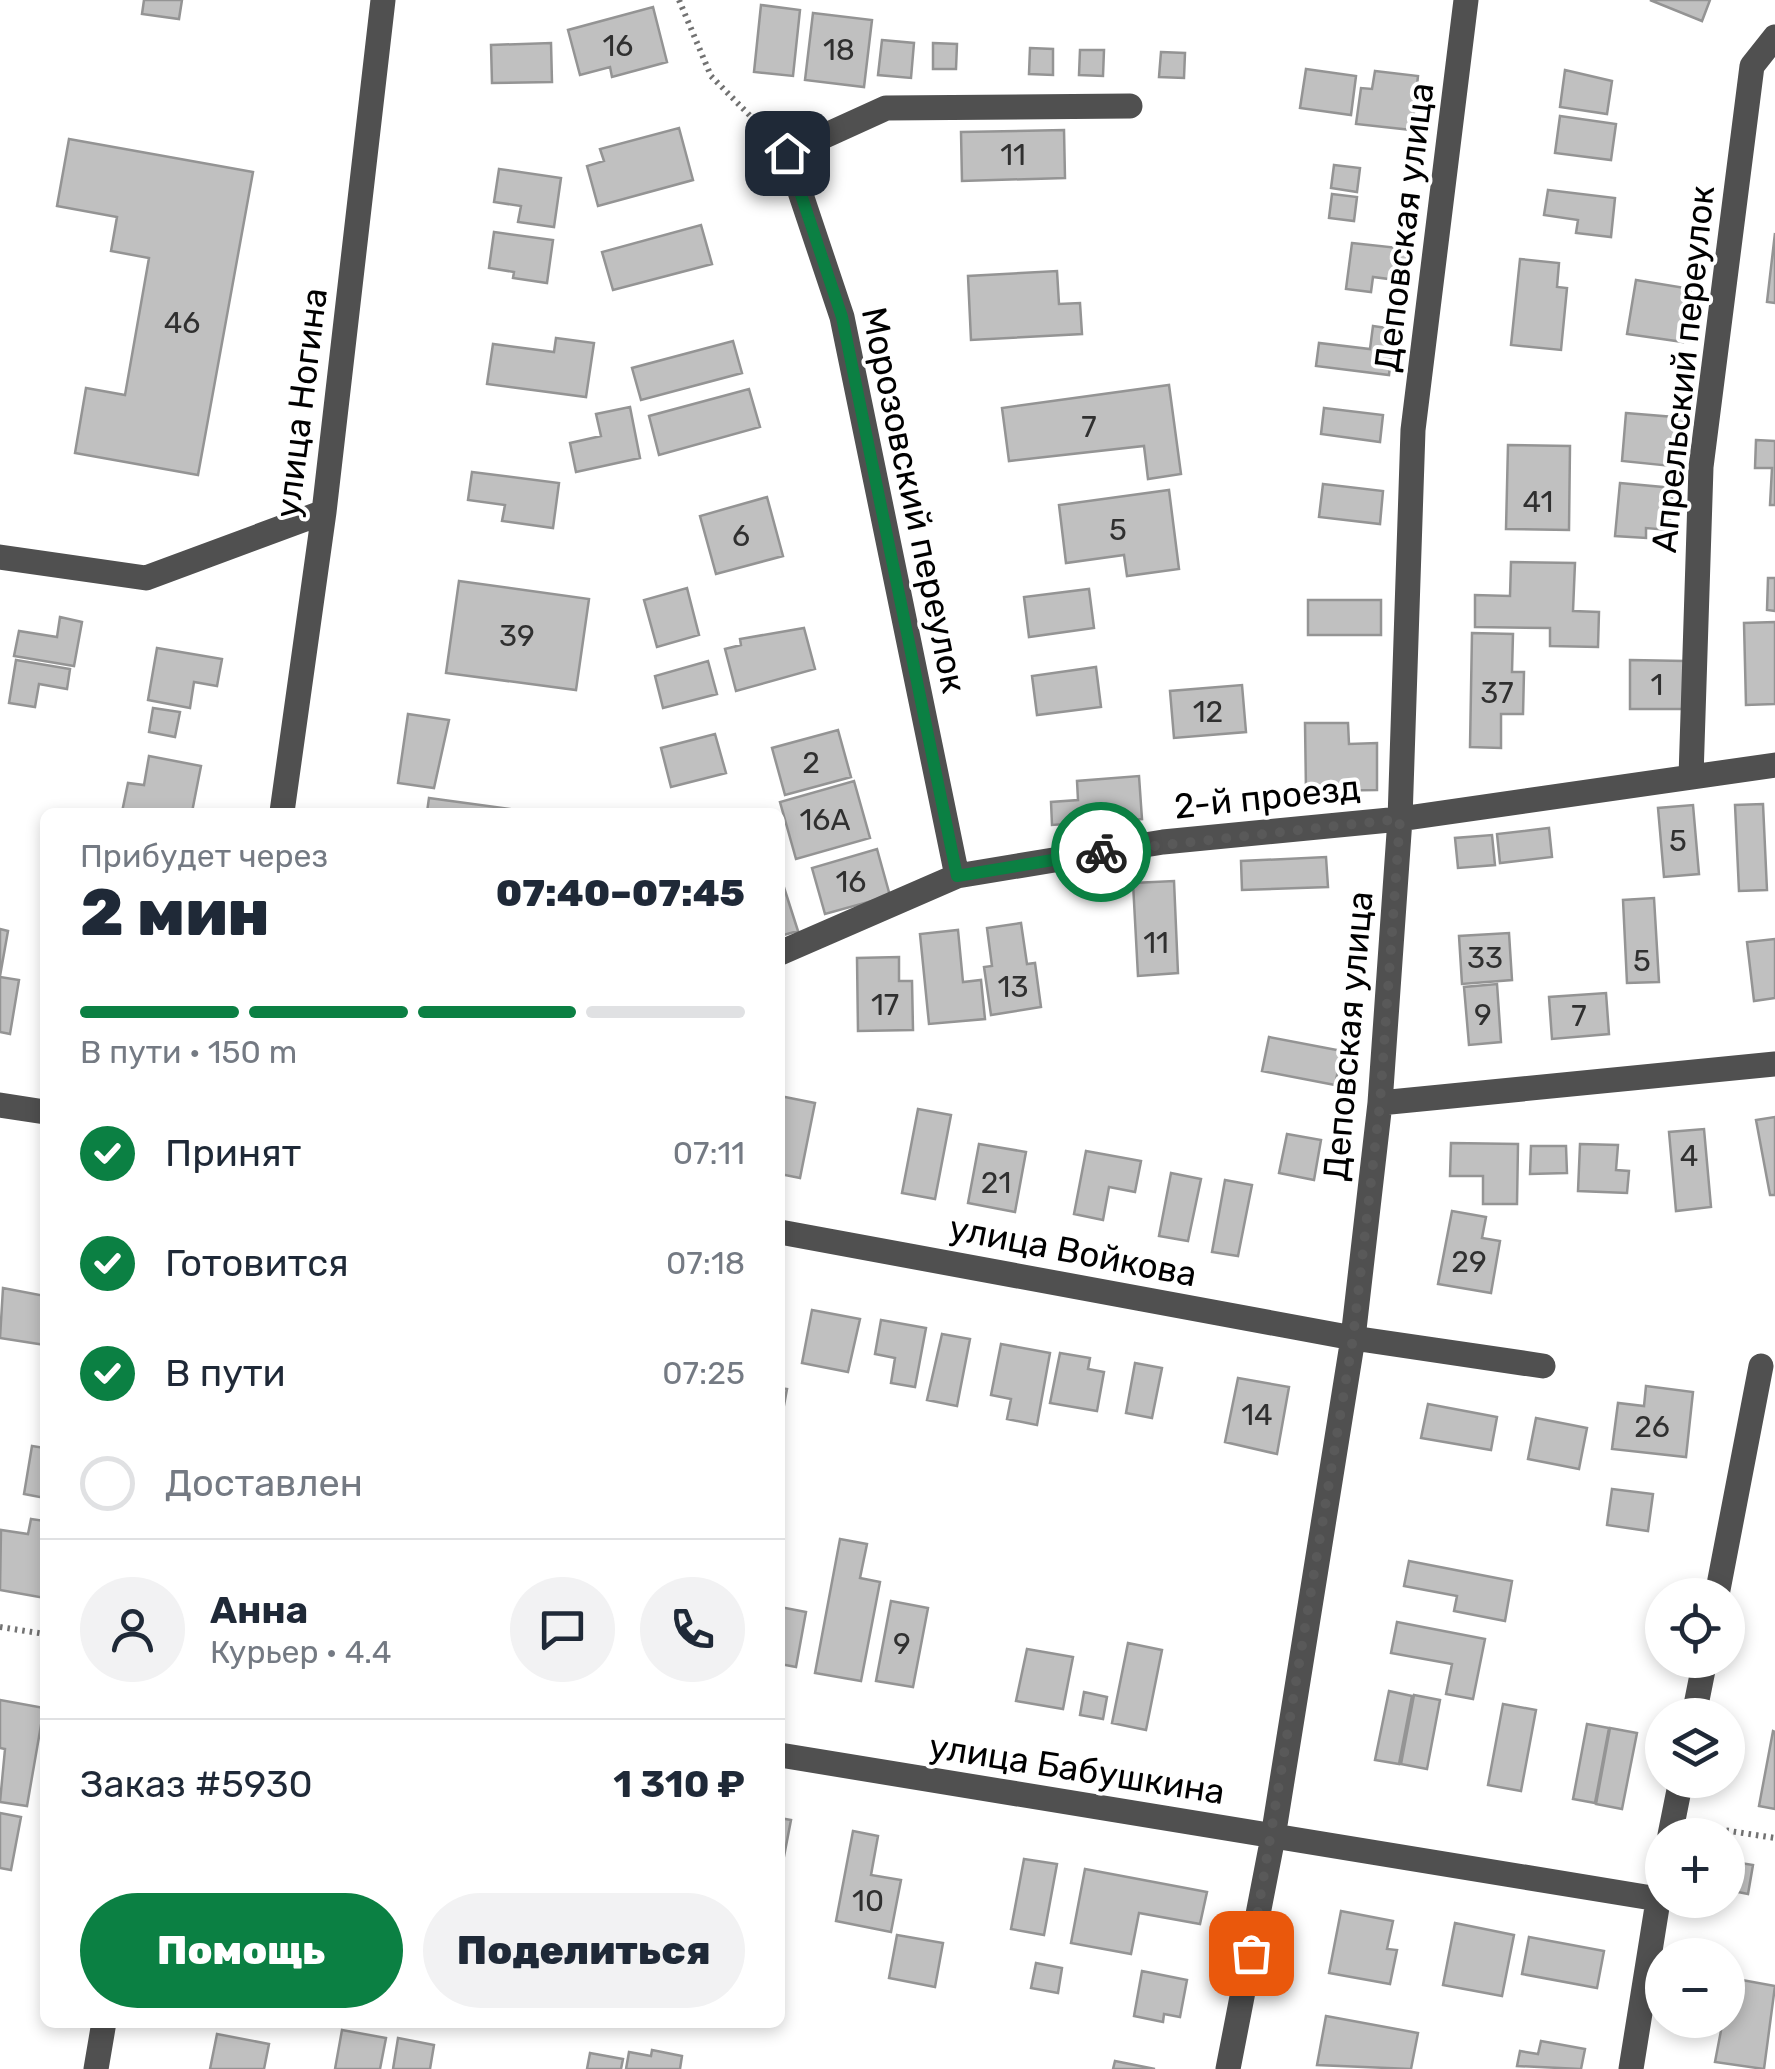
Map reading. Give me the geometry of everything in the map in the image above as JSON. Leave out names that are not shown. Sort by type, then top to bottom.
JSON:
[{"type":"street","name":"улица Ногина","points":[[283,808],[324,512],[383,0]]},
{"type":"street","name":"Деповская улица","points":[[1228,2069],[1274,1837],[1353,1338],[1380,1103],[1400,819],[1412,430],[1466,0]]},
{"type":"street","name":"Апрельский переулок","points":[[1691,777],[1701,468],[1752,66],[1775,38]]},
{"type":"street","points":[[787,153],[886,108],[1130,106]]},
{"type":"street","name":"Морозовский переулок","points":[[787,153],[842,317],[957,876]]},
{"type":"street","points":[[0,557],[146,578],[324,512]]},
{"type":"street","name":"2-й проезд","points":[[785,951],[957,876],[1163,842],[1400,819],[1775,765]]},
{"type":"street","points":[[1380,1103],[1775,1064]]},
{"type":"street","points":[[0,1105],[40,1111]]},
{"type":"street","name":"улица Войкова","points":[[785,1233],[1353,1338],[1544,1366]]},
{"type":"street","points":[[1720,1578],[1762,1366]]},
{"type":"street","name":"улица Бабушкина","points":[[785,1756],[1274,1837],[1645,1886]]},
{"type":"street","points":[[1632,2069],[1655,1918]]},
{"type":"street","points":[[96,2069],[103,2028]]},
{"type":"path","points":[[679,0],[711,76],[787,153]]},
{"type":"path","points":[[0,1627],[40,1633]]},
{"type":"path","points":[[1745,1835],[1775,1838]]},
{"type":"building","points":[[144,0],[182,0],[179,19],[142,14]]},
{"type":"building","points":[[1650,0],[1710,0],[1702,21]]},
{"type":"building","points":[[761,5],[800,10],[793,76],[754,72]]},
{"type":"building","points":[[653,7],[667,62],[612,77],[610,67],[580,75],[568,30]]},
{"type":"building","points":[[813,13],[872,20],[864,87],[805,80]]},
{"type":"building","points":[[882,40],[914,43],[911,78],[878,75]]},
{"type":"building","points":[[551,43],[552,82],[492,83],[491,45]]},
{"type":"building","points":[[933,43],[957,44],[956,69],[933,69]]},
{"type":"building","points":[[1030,48],[1053,49],[1053,75],[1029,74]]},
{"type":"building","points":[[1080,50],[1104,50],[1103,76],[1079,75]]},
{"type":"building","points":[[1161,52],[1185,53],[1184,78],[1159,77]]},
{"type":"building","points":[[1306,69],[1356,76],[1351,115],[1300,108]]},
{"type":"building","points":[[1565,70],[1612,81],[1607,114],[1560,107]]},
{"type":"building","points":[[1375,71],[1418,76],[1412,130],[1356,124],[1361,88],[1372,89]]},
{"type":"building","points":[[1560,116],[1616,124],[1611,160],[1555,153]]},
{"type":"building","points":[[679,128],[693,180],[598,206],[587,166],[604,161],[600,149]]},
{"type":"building","points":[[1064,130],[1065,178],[962,181],[961,132]]},
{"type":"building","points":[[69,139],[253,172],[198,475],[75,453],[86,388],[125,395],[149,258],[111,251],[117,217],[57,206]]},
{"type":"building","points":[[1334,165],[1360,168],[1357,192],[1331,188]]},
{"type":"building","points":[[499,169],[561,178],[554,227],[518,222],[521,206],[494,202]]},
{"type":"building","points":[[1548,190],[1615,198],[1611,237],[1576,233],[1578,220],[1544,215]]},
{"type":"building","points":[[1332,194],[1357,197],[1354,221],[1329,218]]},
{"type":"building","points":[[701,225],[712,264],[613,290],[602,252]]},
{"type":"building","points":[[494,232],[553,240],[547,283],[513,278],[514,272],[489,268]]},
{"type":"building","points":[[1775,233],[1775,303],[1767,302]]},
{"type":"building","points":[[1352,243],[1408,249],[1404,281],[1373,277],[1371,292],[1346,289]]},
{"type":"building","points":[[1520,259],[1559,263],[1557,287],[1567,288],[1561,350],[1511,345]]},
{"type":"building","points":[[1057,271],[1059,304],[1080,303],[1082,334],[971,340],[968,276]]},
{"type":"building","points":[[1636,280],[1691,289],[1683,342],[1627,334]]},
{"type":"building","points":[[1373,326],[1394,329],[1389,375],[1316,366],[1319,343],[1370,349]]},
{"type":"building","points":[[556,338],[594,343],[586,397],[487,384],[493,344],[554,352]]},
{"type":"building","points":[[733,341],[742,373],[641,400],[632,368]]},
{"type":"building","points":[[1169,385],[1181,474],[1148,479],[1144,446],[1009,461],[1002,408]]},
{"type":"building","points":[[749,389],[760,427],[659,455],[649,416]]},
{"type":"building","points":[[630,407],[640,458],[576,472],[570,443],[601,436],[596,414]]},
{"type":"building","points":[[1324,408],[1383,415],[1380,442],[1321,434]]},
{"type":"building","points":[[1626,413],[1686,418],[1681,467],[1622,461]]},
{"type":"building","points":[[1756,440],[1775,441],[1775,505],[1770,505],[1772,468],[1755,468]]},
{"type":"building","points":[[1508,445],[1570,446],[1569,530],[1506,529]]},
{"type":"building","points":[[472,472],[559,483],[553,528],[502,521],[505,505],[468,500]]},
{"type":"building","points":[[1620,483],[1673,488],[1669,530],[1646,528],[1646,538],[1615,536]]},
{"type":"building","points":[[1323,484],[1383,491],[1380,524],[1319,517]]},
{"type":"building","points":[[1169,490],[1179,569],[1127,576],[1124,555],[1066,563],[1059,505]]},
{"type":"building","points":[[767,497],[783,556],[716,574],[700,516]]},
{"type":"building","points":[[1511,562],[1575,563],[1573,611],[1599,612],[1598,647],[1550,646],[1550,628],[1475,627],[1475,595],[1510,596]]},
{"type":"building","points":[[1768,578],[1775,578],[1775,611],[1767,610]]},
{"type":"building","points":[[459,581],[589,599],[576,690],[446,673]]},
{"type":"building","points":[[687,588],[699,635],[657,647],[644,600]]},
{"type":"building","points":[[1089,589],[1094,628],[1029,637],[1024,597]]},
{"type":"building","points":[[1308,600],[1381,600],[1381,635],[1308,635]]},
{"type":"building","points":[[60,617],[82,622],[74,666],[14,656],[19,631],[57,637]]},
{"type":"building","points":[[1775,622],[1775,704],[1746,705],[1744,623]]},
{"type":"building","points":[[804,628],[815,669],[736,691],[725,649],[741,645],[740,639]]},
{"type":"building","points":[[1472,633],[1513,634],[1512,672],[1524,672],[1523,714],[1501,714],[1501,748],[1470,747]]},
{"type":"building","points":[[157,648],[222,659],[217,686],[194,682],[190,708],[148,700]]},
{"type":"building","points":[[16,660],[70,669],[67,689],[39,684],[35,707],[9,703]]},
{"type":"building","points":[[1630,660],[1685,661],[1684,709],[1630,709]]},
{"type":"building","points":[[708,661],[717,694],[663,708],[655,676]]},
{"type":"building","points":[[1096,667],[1101,707],[1037,715],[1032,676]]},
{"type":"building","points":[[1242,685],[1246,732],[1174,738],[1170,691]]},
{"type":"building","points":[[153,708],[180,712],[175,737],[149,732]]},
{"type":"building","points":[[408,714],[449,720],[434,788],[398,783]]},
{"type":"building","points":[[1305,723],[1348,723],[1349,744],[1377,743],[1377,790],[1306,791]]},
{"type":"building","points":[[838,730],[851,777],[785,795],[772,748]]},
{"type":"building","points":[[715,734],[726,773],[671,787],[661,748]]},
{"type":"building","points":[[149,756],[201,766],[193,808],[123,808],[128,783],[144,785]]},
{"type":"building","points":[[1139,776],[1142,819],[1052,825],[1051,802],[1078,800],[1077,781]]},
{"type":"building","points":[[854,781],[870,838],[796,859],[785,808],[780,802]]},
{"type":"building","points":[[429,798],[502,808],[428,808]]},
{"type":"building","points":[[1763,804],[1767,890],[1739,891],[1735,805]]},
{"type":"building","points":[[1693,805],[1699,874],[1664,877],[1658,808]]},
{"type":"building","points":[[1549,828],[1552,857],[1500,863],[1497,834]]},
{"type":"building","points":[[1492,835],[1495,865],[1458,868],[1455,838]]},
{"type":"building","points":[[877,849],[890,896],[825,914],[812,868]]},
{"type":"building","points":[[1326,857],[1328,887],[1242,890],[1241,861]]},
{"type":"building","points":[[1174,881],[1178,973],[1138,976],[1133,883]]},
{"type":"building","points":[[785,891],[798,931],[785,935]]},
{"type":"building","points":[[1654,898],[1659,982],[1627,983],[1623,900]]},
{"type":"building","points":[[1021,923],[1027,964],[1035,963],[1041,1007],[991,1015],[984,967],[992,966],[987,928]]},
{"type":"building","points":[[0,929],[8,931],[0,976]]},
{"type":"building","points":[[958,930],[963,982],[981,980],[985,1019],[929,1024],[920,934]]},
{"type":"building","points":[[1509,933],[1512,980],[1462,984],[1459,936]]},
{"type":"building","points":[[1775,939],[1775,998],[1754,1001],[1747,942]]},
{"type":"building","points":[[899,957],[899,981],[912,981],[913,1030],[858,1031],[857,958]]},
{"type":"building","points":[[0,977],[19,980],[10,1034],[0,1032]]},
{"type":"building","points":[[1497,984],[1501,1042],[1469,1045],[1464,987]]},
{"type":"building","points":[[1606,993],[1609,1034],[1552,1039],[1549,997]]},
{"type":"building","points":[[1269,1037],[1342,1051],[1335,1085],[1262,1071]]},
{"type":"building","points":[[785,1097],[815,1103],[800,1178],[785,1175]]},
{"type":"building","points":[[918,1109],[951,1115],[935,1199],[902,1193]]},
{"type":"building","points":[[1775,1117],[1775,1195],[1770,1195],[1756,1120]]},
{"type":"building","points":[[1704,1129],[1711,1207],[1676,1211],[1669,1132]]},
{"type":"building","points":[[1287,1134],[1321,1140],[1314,1180],[1279,1173]]},
{"type":"building","points":[[1451,1143],[1518,1144],[1517,1204],[1483,1204],[1483,1176],[1450,1176]]},
{"type":"building","points":[[979,1144],[1026,1152],[1015,1212],[968,1203]]},
{"type":"building","points":[[1580,1144],[1618,1145],[1616,1170],[1629,1171],[1627,1193],[1578,1191]]},
{"type":"building","points":[[1531,1146],[1566,1146],[1567,1173],[1530,1174]]},
{"type":"building","points":[[1086,1151],[1141,1161],[1135,1192],[1109,1187],[1103,1220],[1074,1214]]},
{"type":"building","points":[[1171,1173],[1201,1179],[1188,1241],[1159,1236]]},
{"type":"building","points":[[1225,1180],[1252,1185],[1238,1256],[1212,1252]]},
{"type":"building","points":[[1452,1211],[1486,1217],[1482,1238],[1500,1241],[1491,1293],[1438,1284]]},
{"type":"building","points":[[3,1288],[40,1295],[40,1344],[0,1338]]},
{"type":"building","points":[[812,1310],[860,1319],[848,1372],[802,1363]]},
{"type":"building","points":[[881,1320],[926,1328],[915,1387],[891,1383],[895,1358],[875,1354]]},
{"type":"building","points":[[942,1334],[970,1339],[957,1406],[927,1400]]},
{"type":"building","points":[[1001,1344],[1050,1353],[1037,1425],[1007,1419],[1011,1399],[991,1395]]},
{"type":"building","points":[[1060,1353],[1090,1358],[1088,1369],[1104,1372],[1097,1411],[1050,1403]]},
{"type":"building","points":[[1135,1363],[1162,1368],[1152,1418],[1126,1413]]},
{"type":"building","points":[[1238,1378],[1289,1387],[1277,1454],[1225,1442]]},
{"type":"building","points":[[1646,1386],[1693,1392],[1686,1457],[1612,1449],[1618,1403],[1644,1406]]},
{"type":"building","points":[[1428,1404],[1497,1417],[1491,1450],[1421,1438]]},
{"type":"building","points":[[1536,1418],[1587,1428],[1579,1469],[1528,1459]]},
{"type":"building","points":[[32,1446],[40,1447],[40,1497],[24,1494]]},
{"type":"building","points":[[1612,1489],[1653,1494],[1648,1531],[1607,1525]]},
{"type":"building","points":[[31,1519],[40,1520],[40,1597],[0,1590],[1,1530],[28,1534]]},
{"type":"building","points":[[840,1539],[867,1544],[860,1578],[880,1582],[861,1681],[815,1673]]},
{"type":"building","points":[[1409,1561],[1512,1581],[1505,1621],[1454,1611],[1457,1596],[1404,1586]]},
{"type":"building","points":[[891,1601],[928,1608],[913,1687],[876,1681]]},
{"type":"building","points":[[785,1608],[806,1612],[796,1667],[785,1665]]},
{"type":"building","points":[[1397,1622],[1485,1639],[1473,1699],[1446,1694],[1452,1664],[1391,1653]]},
{"type":"building","points":[[1128,1643],[1162,1650],[1146,1730],[1112,1723]]},
{"type":"building","points":[[1027,1649],[1073,1657],[1063,1709],[1016,1701]]},
{"type":"building","points":[[1389,1691],[1412,1696],[1399,1764],[1375,1760]]},
{"type":"building","points":[[1084,1692],[1107,1697],[1103,1719],[1080,1715]]},
{"type":"building","points":[[1414,1695],[1440,1700],[1427,1769],[1401,1764]]},
{"type":"building","points":[[0,1700],[40,1707],[40,1731],[27,1806],[0,1802],[5,1749],[0,1748]]},
{"type":"building","points":[[1503,1704],[1536,1710],[1521,1791],[1488,1785]]},
{"type":"building","points":[[1587,1724],[1609,1728],[1595,1803],[1573,1799]]},
{"type":"building","points":[[1610,1728],[1637,1733],[1622,1809],[1596,1804]]},
{"type":"building","points":[[1775,1732],[1775,1809],[1759,1806]]},
{"type":"building","points":[[0,1813],[21,1817],[11,1870],[0,1868]]},
{"type":"building","points":[[785,1819],[791,1820],[785,1851]]},
{"type":"building","points":[[853,1831],[878,1836],[871,1875],[901,1880],[891,1932],[836,1921]]},
{"type":"building","points":[[1024,1859],[1057,1864],[1044,1935],[1011,1929]]},
{"type":"building","points":[[1745,1864],[1753,1865],[1748,1894],[1745,1893]]},
{"type":"building","points":[[1085,1869],[1207,1892],[1200,1924],[1139,1913],[1131,1954],[1071,1943]]},
{"type":"building","points":[[1341,1911],[1393,1921],[1387,1949],[1397,1950],[1390,1984],[1329,1973]]},
{"type":"building","points":[[1455,1923],[1514,1935],[1502,1996],[1443,1985]]},
{"type":"building","points":[[897,1935],[943,1943],[935,1987],[889,1978]]},
{"type":"building","points":[[1529,1937],[1604,1951],[1597,1988],[1522,1974]]},
{"type":"building","points":[[1036,1963],[1062,1968],[1058,1993],[1031,1988]]},
{"type":"building","points":[[1142,1971],[1187,1980],[1180,2017],[1164,2014],[1163,2022],[1134,2016]]},
{"type":"building","points":[[1745,1981],[1775,1986],[1764,2069],[1715,2062],[1720,2038],[1745,2038]]},
{"type":"building","points":[[1326,2016],[1418,2033],[1411,2069],[1317,2065]]},
{"type":"building","points":[[342,2030],[386,2038],[380,2069],[335,2069]]},
{"type":"building","points":[[217,2034],[269,2044],[264,2069],[210,2069]]},
{"type":"building","points":[[398,2038],[434,2045],[430,2069],[393,2069]]},
{"type":"building","points":[[1541,2041],[1585,2049],[1581,2069],[1517,2066],[1520,2051],[1538,2054]]},
{"type":"building","points":[[652,2050],[682,2056],[680,2069],[626,2069],[629,2052],[651,2056]]},
{"type":"building","points":[[590,2053],[623,2059],[621,2069],[587,2069]]},
{"type":"building","points":[[1115,2061],[1155,2069],[1113,2069]]},
{"type":"way so far","points":[[1101,852],[1163,842],[1400,819],[1380,1103],[1353,1338],[1274,1837],[1251,1953]]},
{"type":"route","points":[[787,153],[842,317],[957,876],[1101,852]]}]
